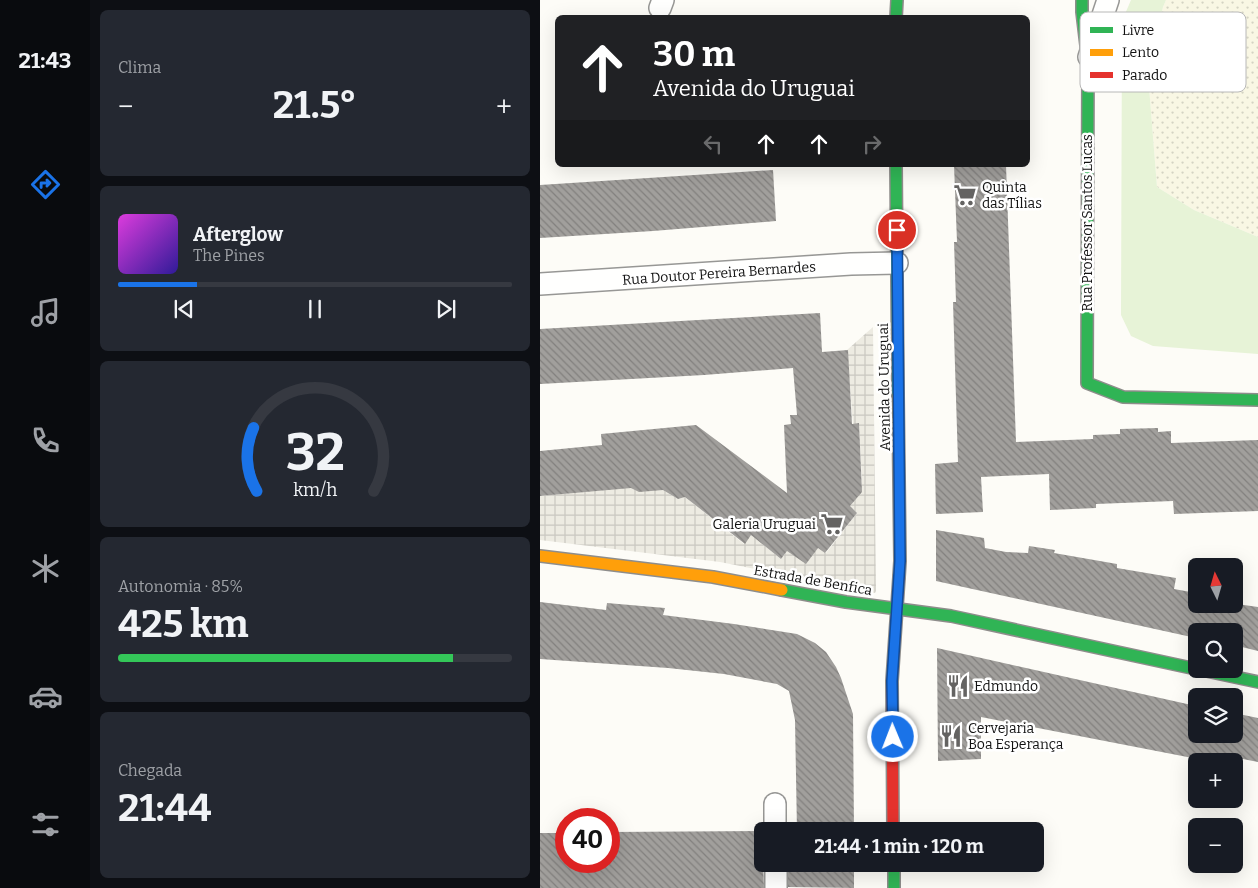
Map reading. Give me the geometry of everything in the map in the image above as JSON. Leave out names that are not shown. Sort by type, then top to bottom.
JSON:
[{"type":"street","points":[[896,15],[897,0]]},
{"type":"street","name":"Rua Professor Santos Lucas","points":[[1104,12],[1108,0]]},
{"type":"street","name":"Rua Professor Santos Lucas","points":[[1088,92],[1087,383],[1123,397],[1258,400]]},
{"type":"street","name":"Avenida do Uruguai","points":[[894,822],[892,681],[900,561],[896,167]]},
{"type":"street","name":"Rua Doutor Pereira Bernardes","points":[[540,284],[851,264],[898,263]]},
{"type":"street","name":"Estrada de Benfica","points":[[540,556],[713,577],[846,602],[952,616],[1188,667]]},
{"type":"street","name":"Estrada de Benfica","points":[[1239,678],[1258,682]]},
{"type":"street","points":[[775,804],[775,822]]},
{"type":"street","points":[[776,872],[776,888]]},
{"type":"street","points":[[894,872],[894,888]]},
{"type":"shaded area","points":[[1166,0],[1258,0],[1258,237],[1194,210],[1157,187],[1149,92],[1246,92],[1246,12],[1162,12]]},
{"type":"shaded area","points":[[873,327],[875,593],[720,562],[540,540],[540,496],[630,487],[663,490],[678,499],[685,497],[744,544],[751,535],[781,559],[787,551],[818,548],[826,553],[857,513],[850,506],[856,498],[862,483],[859,424],[853,424],[847,350]]},
{"type":"green space","points":[[1131,0],[1166,0],[1162,12],[1126,12]]},
{"type":"green space","points":[[1122,92],[1149,92],[1157,187],[1194,210],[1258,237],[1258,354],[1153,346],[1131,336],[1121,315]]},
{"type":"building","points":[[954,167],[1006,167],[1016,442],[1093,439],[1093,435],[1120,434],[1120,429],[1158,428],[1158,432],[1171,431],[1171,443],[1258,440],[1258,511],[1174,514],[1173,501],[1096,504],[1096,508],[1050,510],[1049,474],[981,477],[983,512],[936,514],[935,464],[958,462],[953,302],[956,302],[954,242],[957,242]]},
{"type":"building","points":[[773,170],[776,221],[540,238],[540,185]]},
{"type":"building","points":[[820,313],[822,352],[848,350],[852,424],[859,423],[862,492],[850,506],[857,513],[825,553],[818,548],[806,564],[787,551],[781,559],[751,535],[745,544],[685,497],[678,499],[663,490],[639,492],[631,488],[540,496],[540,451],[602,445],[601,434],[696,425],[787,493],[784,425],[791,424],[790,415],[797,415],[793,368],[540,384],[540,329]]},
{"type":"building","points":[[936,530],[984,538],[985,548],[1006,552],[1028,553],[1029,546],[1055,550],[1054,553],[1117,564],[1117,568],[1176,578],[1174,589],[1188,592],[1188,613],[1243,613],[1243,605],[1258,607],[1258,651],[1243,647],[1243,623],[1188,623],[1188,636],[936,581]]},
{"type":"building","points":[[540,602],[606,610],[607,603],[665,608],[663,615],[797,634],[815,643],[826,652],[836,667],[853,714],[854,822],[797,822],[795,720],[789,691],[777,684],[724,674],[668,668],[540,659]]},
{"type":"building","points":[[937,648],[1188,704],[1188,743],[1243,743],[1243,715],[1258,718],[1258,762],[1243,759],[1243,753],[1188,753],[1188,757],[981,717],[981,759],[938,761]]},
{"type":"building","points":[[754,831],[754,872],[763,872],[764,888],[540,888],[540,833],[555,833],[555,873],[620,873],[620,832]]},
{"type":"building","points":[[788,872],[854,872],[854,888],[788,887]]},
{"type":"traffic: fast","points":[[896,15],[897,0]]},
{"type":"traffic: fast","points":[[1082,0],[1082,12]]},
{"type":"traffic: fast","points":[[1088,92],[1087,383],[1123,397],[1258,400]]},
{"type":"traffic: fast","points":[[896,167],[898,395]]},
{"type":"traffic: fast","points":[[782,590],[846,602],[951,616],[1188,667]]},
{"type":"traffic: fast","points":[[1239,678],[1258,682]]},
{"type":"traffic: fast","points":[[894,872],[894,888]]},
{"type":"traffic: slow","points":[[898,395],[899,577]]},
{"type":"traffic: slow","points":[[540,556],[713,577],[782,590]]},
{"type":"traffic: jam","points":[[893,822],[892,681],[899,577]]},
{"type":"place","name":"Quinta das Tílias","points":[[965,195]]},
{"type":"place","name":"Galeria Uruguai","points":[[832,524]]},
{"type":"place","name":"Edmundo","points":[[958,686]]},
{"type":"place","name":"Cervejaria Boa Esperança","points":[[951,736]]},
{"type":"route","points":[[893,737],[892,681],[900,561],[897,230]]}]
